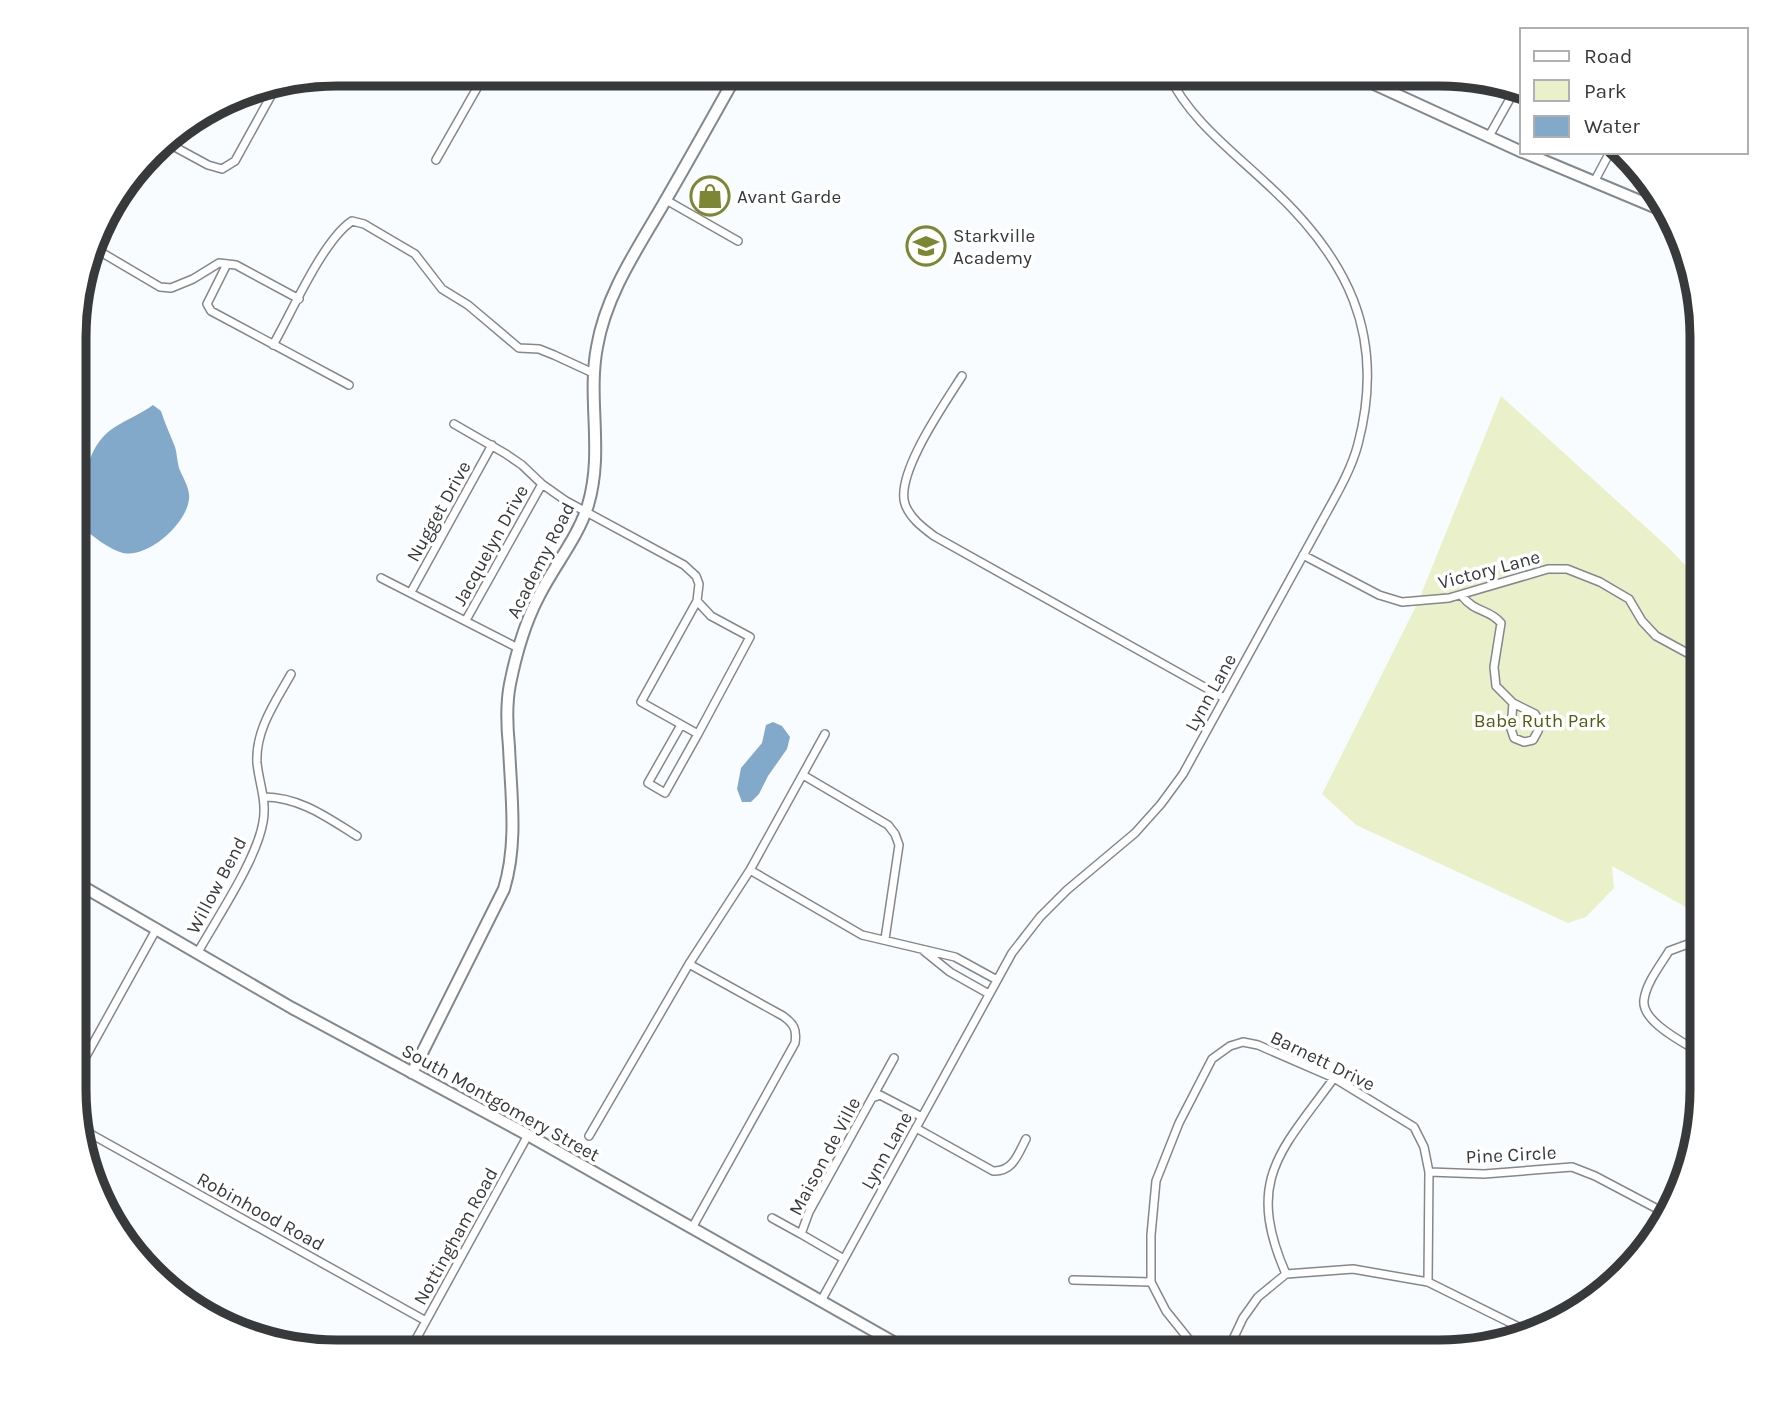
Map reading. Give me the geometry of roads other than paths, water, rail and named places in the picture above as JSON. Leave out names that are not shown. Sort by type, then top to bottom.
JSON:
[{"type":"street","points":[[436,160],[478,86]]},
{"type":"street","name":"Academy Road","points":[[412,1073],[504,889],[512,865],[509,688],[518,648],[538,598],[585,512],[595,471],[597,435],[593,373],[597,344],[621,276],[730,86]]},
{"type":"street","name":"Lynn Lane","points":[[821,1301],[1012,953],[1040,917],[1067,890],[1135,833],[1183,774],[1343,483],[1358,446],[1368,369],[1354,302],[1341,271],[1320,238],[1294,208],[1192,111],[1176,86]]},
{"type":"street","points":[[1387,86],[1488,138],[1520,150]]},
{"type":"street","points":[[173,146],[208,165],[222,169],[235,161],[272,94]]},
{"type":"street","points":[[1488,138],[1511,96]]},
{"type":"street","points":[[1529,154],[1654,207]]},
{"type":"street","points":[[1594,182],[1609,154]]},
{"type":"street","points":[[666,200],[738,241]]},
{"type":"street","points":[[273,345],[326,248],[340,229],[352,221],[365,224],[415,254],[442,289],[468,304],[519,348],[539,349],[593,373]]},
{"type":"street","points":[[101,252],[160,287],[171,288],[193,279],[219,263],[236,265],[299,299]]},
{"type":"street","points":[[227,264],[207,304],[211,311],[349,385]]},
{"type":"street","points":[[962,376],[907,472],[903,490],[905,503],[912,517],[934,536],[1224,698]]},
{"type":"street","points":[[454,424],[522,465],[542,484],[585,512],[684,565],[696,576],[699,584],[697,601],[641,702],[698,734]]},
{"type":"street","name":"Nugget Drive","points":[[411,592],[492,445]]},
{"type":"street","name":"Jacquelyn Drive","points":[[466,620],[542,484]]},
{"type":"street","name":"Victory Lane","points":[[1304,555],[1379,595],[1402,602],[1461,595],[1548,569],[1567,569],[1600,582],[1629,599],[1642,621],[1656,636],[1690,654]]},
{"type":"street","points":[[381,578],[518,648]]},
{"type":"street","points":[[1461,595],[1471,607],[1495,615],[1501,623],[1493,667],[1496,686],[1513,704],[1535,714],[1540,723],[1532,740],[1524,742],[1514,738],[1511,729],[1513,704]]},
{"type":"street","points":[[681,724],[648,783],[665,793],[750,637],[711,616],[697,601]]},
{"type":"street","name":"Willow Bend","points":[[198,952],[257,844],[264,821],[264,797],[257,763],[259,740],[268,714],[291,674]]},
{"type":"street","points":[[589,1136],[689,964],[750,870],[825,734]]},
{"type":"street","points":[[803,775],[888,824],[895,834],[899,845],[885,939]]},
{"type":"street","points":[[264,797],[280,797],[305,805],[358,836]]},
{"type":"street","points":[[750,870],[862,934],[955,957],[997,980]]},
{"type":"street","name":"South Montgomery Street","points":[[86,888],[292,1008],[527,1135],[890,1340]]},
{"type":"street","points":[[86,1056],[157,928]]},
{"type":"street","points":[[1690,945],[1669,951],[1647,990],[1643,1003],[1646,1014],[1653,1022],[1690,1046]]},
{"type":"street","points":[[924,951],[950,972],[989,994]]},
{"type":"street","points":[[689,964],[783,1016],[793,1023],[796,1033],[795,1043],[692,1228]]},
{"type":"street","name":"Barnett Drive","points":[[1189,1340],[1166,1311],[1151,1282],[1151,1235],[1156,1181],[1179,1124],[1212,1059],[1230,1046],[1242,1042],[1258,1045],[1334,1078],[1415,1127],[1424,1147],[1429,1172],[1428,1282]]},
{"type":"street","points":[[872,1098],[894,1058]]},
{"type":"street","points":[[1286,1274],[1270,1230],[1267,1193],[1278,1156],[1334,1078]]},
{"type":"street","name":"Maison de Ville","points":[[844,1259],[801,1234],[809,1212],[872,1098],[880,1095],[922,1117]]},
{"type":"street","points":[[916,1128],[993,1171],[1000,1172],[1010,1167],[1026,1139]]},
{"type":"street","name":"Robinhood Road","points":[[90,1134],[426,1321]]},
{"type":"street","name":"Nottingham Road","points":[[416,1340],[527,1135]]},
{"type":"street","name":"Pine Circle","points":[[1429,1172],[1484,1174],[1572,1167],[1659,1210]]},
{"type":"street","points":[[772,1218],[801,1234]]},
{"type":"street","points":[[1233,1340],[1243,1318],[1258,1297],[1286,1274],[1353,1269],[1428,1282],[1519,1327]]},
{"type":"street","points":[[1073,1280],[1151,1282]]},
{"type":"water","points":[[153,405],[161,411],[189,494],[188,504],[167,536],[144,550],[123,553],[86,531],[86,473],[90,459],[104,436]]},
{"type":"water","points":[[773,722],[782,726],[790,737],[787,749],[759,794],[751,802],[742,802],[737,789],[741,768],[762,743],[766,725]]},
{"type":"place","name":"Avant Garde","points":[[710,196]]},
{"type":"place","name":"Starkville Academy","points":[[926,246]]},
{"type":"park label","name":"Babe Ruth Park","points":[[1540,720]]}]
